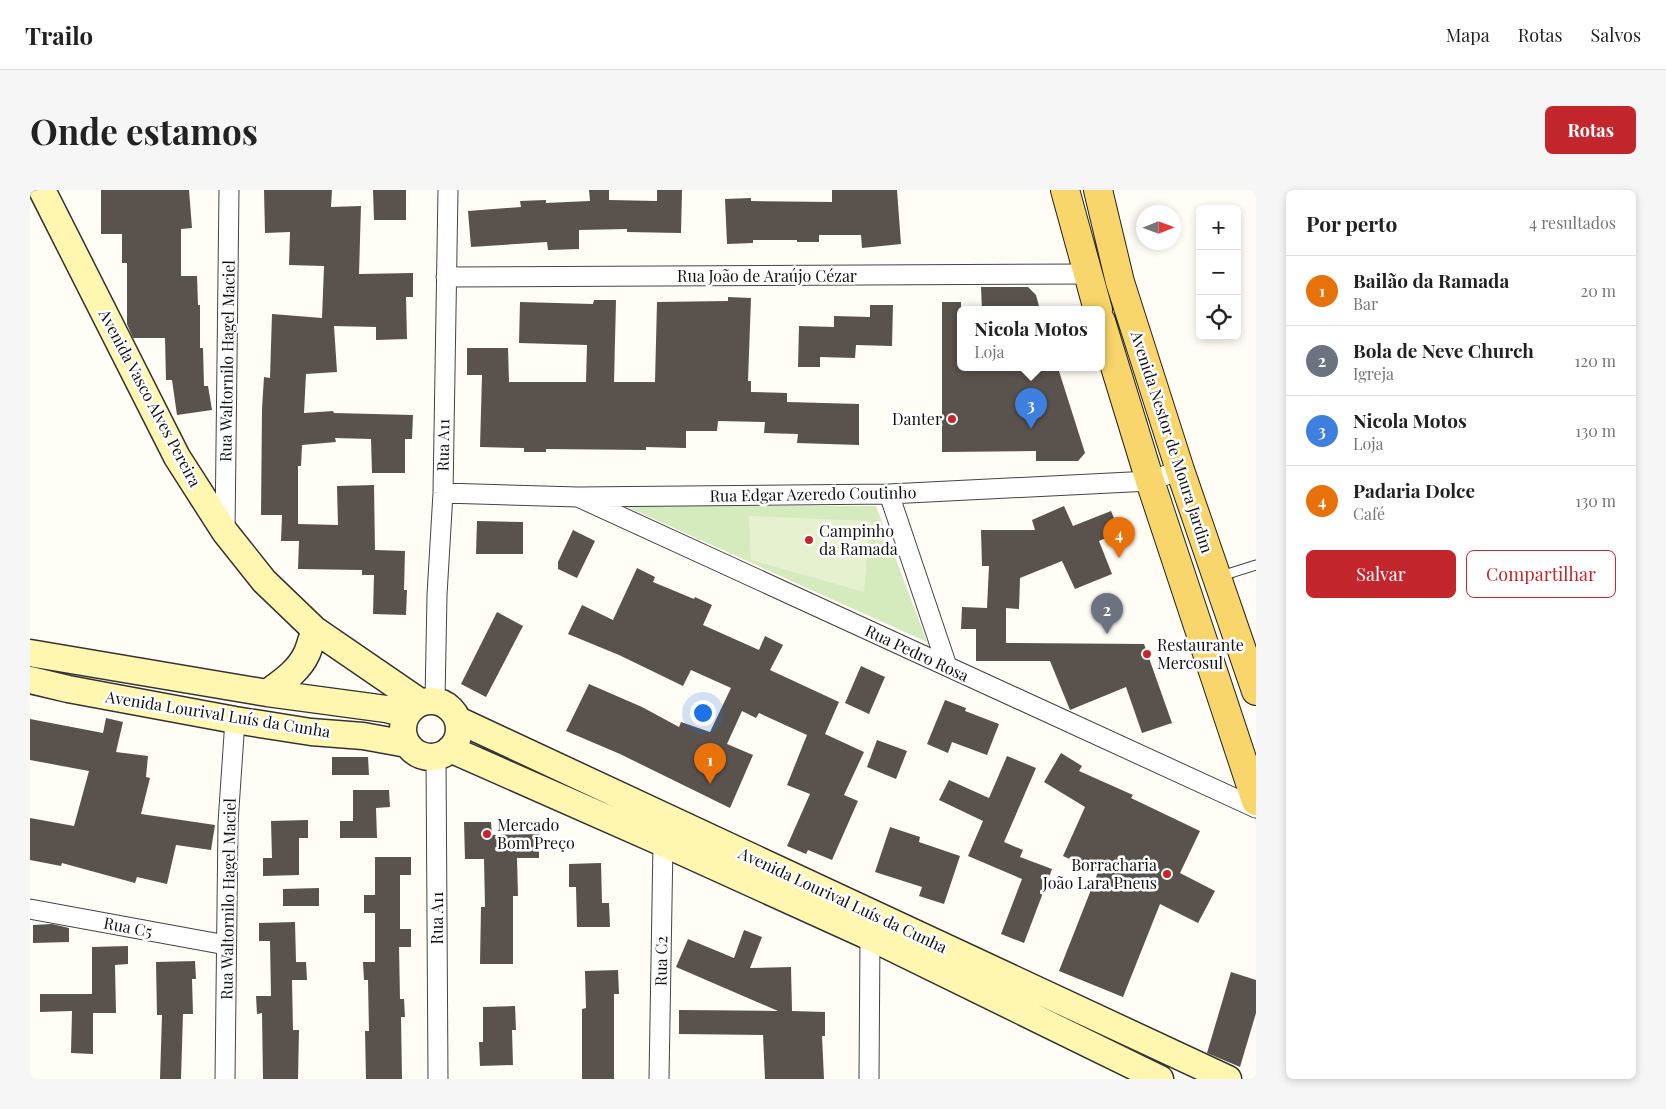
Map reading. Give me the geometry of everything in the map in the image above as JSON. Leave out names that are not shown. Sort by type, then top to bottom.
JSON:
[{"type":"main road","points":[[1065,190],[1097,306]]},
{"type":"main road","name":"Avenida Nestor de Moura Jardim","points":[[1098,190],[1120,282],[1180,470],[1256,691]]},
{"type":"main road","name":"Avenida Nestor de Moura Jardim","points":[[1105,334],[1150,481],[1256,801]]},
{"type":"street","name":"Avenida Vasco Alves Pereira","points":[[42,190],[178,457],[225,532],[264,581],[315,630],[421,705]]},
{"type":"street","name":"Rua Waltornilo Hagel Maciel","points":[[225,532],[229,190]]},
{"type":"street","name":"Rua A11","points":[[421,705],[437,595],[442,493],[448,190]]},
{"type":"street","name":"Rua João de Araújo Cézar","points":[[446,277],[1087,274]]},
{"type":"street","name":"Rua Edgar Azeredo Coutinho","points":[[442,493],[578,497],[889,494],[1150,481],[1180,470]]},
{"type":"street","points":[[889,494],[947,666]]},
{"type":"street","name":"Rua Pedro Rosa","points":[[578,497],[1256,808]]},
{"type":"street","points":[[267,694],[292,674],[300,664],[307,653],[315,630]]},
{"type":"street","name":"Avenida Lourival Luís da Cunha","points":[[30,653],[267,694],[386,709],[421,705],[449,707],[458,720],[1228,1079]]},
{"type":"street","name":"Avenida Lourival Luís da Cunha","points":[[30,680],[68,689],[235,720],[311,732],[363,736],[407,744],[415,752],[425,756],[443,753],[663,843],[870,937],[1160,1079]]},
{"type":"street","points":[[407,744],[403,729],[421,705]]},
{"type":"street","name":"Rua Waltornilo Hagel Maciel","points":[[225,1079],[228,823],[235,720]]},
{"type":"street","points":[[443,753],[456,741],[459,731],[458,720]]},
{"type":"street","name":"Rua A11","points":[[438,1079],[443,753]]},
{"type":"street","name":"Rua C2","points":[[659,1079],[663,843]]},
{"type":"street","name":"Rua C5","points":[[30,908],[226,945]]},
{"type":"street","points":[[869,1079],[870,937]]},
{"type":"lane","points":[[1217,578],[1256,564]]},
{"type":"green space","points":[[625,506],[876,506],[927,642]]},
{"type":"green space","name":"Campinho da Ramada","points":[[749,516],[870,521],[864,592],[751,560]]},
{"type":"building","points":[[101,190],[189,190],[192,228],[181,229],[181,276],[197,276],[198,305],[200,305],[200,348],[203,348],[204,386],[208,386],[212,410],[177,415],[172,380],[166,380],[165,338],[133,338],[127,324],[127,263],[122,263],[122,234],[101,234]]},
{"type":"building","points":[[264,190],[332,190],[331,207],[361,206],[359,274],[413,273],[413,297],[406,297],[407,339],[376,340],[376,327],[334,326],[337,372],[306,374],[304,413],[333,411],[334,413],[413,415],[412,439],[405,439],[405,473],[372,473],[371,439],[335,438],[336,442],[302,445],[301,466],[298,466],[298,524],[338,525],[337,486],[374,485],[375,550],[405,551],[404,590],[407,590],[406,615],[373,614],[374,575],[362,575],[362,570],[298,569],[299,541],[281,541],[282,515],[261,515],[262,409],[264,377],[270,378],[272,314],[322,318],[324,266],[289,265],[290,232],[265,233]]},
{"type":"building","points":[[373,190],[406,190],[406,220],[374,220]]},
{"type":"building","points":[[589,190],[609,190],[609,200],[657,201],[657,190],[682,190],[681,233],[627,232],[627,229],[579,230],[579,249],[548,250],[547,242],[471,247],[468,211],[521,207],[520,201],[546,200],[546,203],[590,201]]},
{"type":"building","points":[[832,190],[897,190],[901,244],[862,248],[861,235],[819,235],[819,242],[753,240],[753,243],[727,244],[725,199],[751,198],[751,201],[832,202]]},
{"type":"building","points":[[981,287],[1028,287],[1036,295],[1039,306],[982,306]]},
{"type":"building","points":[[728,297],[751,298],[748,381],[751,381],[751,392],[787,393],[787,402],[859,404],[859,445],[797,443],[798,434],[764,433],[765,422],[718,421],[717,431],[686,431],[686,448],[646,447],[646,450],[546,449],[546,452],[524,452],[524,448],[480,447],[482,375],[467,375],[467,348],[508,348],[509,382],[586,382],[587,345],[519,343],[520,302],[593,304],[594,300],[616,300],[614,382],[655,382],[657,302],[728,301]]},
{"type":"building","points":[[942,302],[961,302],[961,306],[957,306],[957,371],[1059,371],[1085,453],[1078,461],[1036,461],[1036,451],[942,452]]},
{"type":"building","points":[[870,305],[893,305],[892,346],[856,345],[855,358],[820,357],[820,367],[798,367],[799,326],[834,327],[834,316],[870,317]]},
{"type":"building","points":[[1064,506],[1073,526],[1111,511],[1120,532],[1099,541],[1112,574],[1075,589],[1062,561],[1020,578],[1019,609],[1006,608],[1006,643],[1144,644],[1172,723],[1142,733],[1126,687],[1070,710],[1050,661],[976,661],[976,629],[961,629],[962,607],[987,608],[989,566],[982,566],[981,530],[1035,530],[1032,520]]},
{"type":"building","points":[[477,521],[523,522],[523,554],[476,554]]},
{"type":"building","points":[[573,530],[595,541],[577,578],[558,569],[558,562]]},
{"type":"building","points":[[637,568],[655,577],[653,582],[712,605],[703,625],[759,650],[765,636],[783,645],[770,670],[839,702],[825,734],[864,752],[844,795],[858,801],[832,860],[808,850],[806,854],[787,846],[810,794],[787,785],[807,735],[759,713],[756,718],[742,711],[727,744],[753,755],[730,808],[620,754],[566,731],[589,684],[642,707],[679,727],[681,722],[710,732],[731,688],[691,670],[683,686],[619,655],[568,634],[582,605],[613,620]]},
{"type":"building","points":[[497,612],[523,626],[486,697],[461,684]]},
{"type":"building","points":[[861,666],[885,677],[869,714],[845,703]]},
{"type":"building","points":[[945,700],[966,708],[965,711],[999,724],[987,755],[952,742],[948,753],[927,744]]},
{"type":"building","points":[[106,718],[123,722],[116,752],[148,756],[146,777],[150,778],[141,814],[215,825],[211,850],[176,845],[167,884],[137,877],[135,883],[62,863],[61,866],[30,860],[30,818],[74,826],[89,771],[30,760],[30,719],[103,733]]},
{"type":"building","points":[[877,740],[907,751],[896,779],[867,767]]},
{"type":"building","points":[[1061,753],[1082,766],[1079,771],[1133,795],[1131,798],[1200,831],[1180,873],[1215,891],[1198,923],[1160,904],[1123,997],[1059,971],[1098,872],[1063,856],[1085,807],[1044,782]]},
{"type":"building","points":[[1007,756],[1036,768],[1004,842],[1023,850],[1020,857],[1052,869],[1024,943],[1001,934],[1022,879],[968,856],[983,821],[939,800],[949,780],[989,798]]},
{"type":"building","points":[[332,757],[368,757],[369,775],[332,775]]},
{"type":"building","points":[[353,790],[389,790],[390,807],[376,808],[377,838],[340,838],[340,821],[353,821]]},
{"type":"building","points":[[308,820],[308,838],[299,838],[299,875],[263,876],[263,858],[272,858],[271,821]]},
{"type":"building","points":[[464,822],[491,822],[492,835],[539,834],[539,858],[517,858],[518,896],[513,896],[513,964],[480,964],[481,907],[485,907],[484,859],[465,859]]},
{"type":"building","points":[[890,827],[920,837],[919,842],[960,856],[944,904],[919,896],[922,887],[875,872]]},
{"type":"building","points":[[375,857],[411,857],[411,875],[400,875],[400,929],[411,929],[411,947],[399,947],[400,999],[404,999],[405,1017],[401,1017],[402,1079],[366,1079],[365,1031],[369,1031],[368,980],[364,980],[363,962],[375,962],[375,913],[364,913],[364,895],[375,895]]},
{"type":"building","points":[[601,863],[602,903],[609,903],[610,927],[577,927],[576,887],[569,887],[569,864]]},
{"type":"building","points":[[319,888],[319,906],[283,906],[283,889]]},
{"type":"building","points":[[295,922],[296,962],[306,962],[307,980],[292,980],[293,1030],[299,1030],[298,1079],[263,1079],[262,1013],[257,1014],[256,996],[271,996],[270,941],[259,941],[259,923]]},
{"type":"building","points":[[52,924],[69,928],[69,942],[33,943],[33,925]]},
{"type":"building","points":[[744,930],[762,937],[750,968],[791,967],[792,1011],[825,1012],[825,1036],[822,1036],[824,1079],[765,1079],[763,1035],[679,1034],[679,1010],[778,1011],[676,967],[688,939],[734,958]]},
{"type":"building","points":[[128,946],[128,964],[115,965],[116,1013],[93,1013],[93,1054],[71,1053],[72,1011],[40,1012],[40,994],[92,994],[92,947]]},
{"type":"building","points":[[195,961],[196,979],[192,979],[193,1014],[183,1014],[181,1079],[160,1079],[162,1015],[157,1015],[156,962]]},
{"type":"building","points":[[618,970],[619,994],[614,994],[614,1079],[582,1079],[582,1009],[586,1008],[585,971]]},
{"type":"building","points":[[1231,972],[1256,980],[1256,1013],[1240,1067],[1207,1053]]},
{"type":"building","points":[[515,1006],[516,1030],[512,1030],[513,1065],[480,1066],[479,1042],[483,1042],[483,1007]]},
{"type":"place","name":"Danter","points":[[952,419]]},
{"type":"place","name":"Nicola Motos","points":[[1031,429]]},
{"type":"place","name":"Campinho da Ramada","points":[[809,540]]},
{"type":"place","name":"Padaria Dolce","points":[[1119,558]]},
{"type":"place","name":"Bola de Neve Church","points":[[1107,634]]},
{"type":"place","name":"Restaurante Mercosul","points":[[1147,654]]},
{"type":"place","name":"Bailão da Ramada","points":[[710,784]]},
{"type":"place","name":"Mercado Bom Preço","points":[[487,834]]},
{"type":"place","name":"Borracharia João Lara Pneus","points":[[1167,874]]}]
